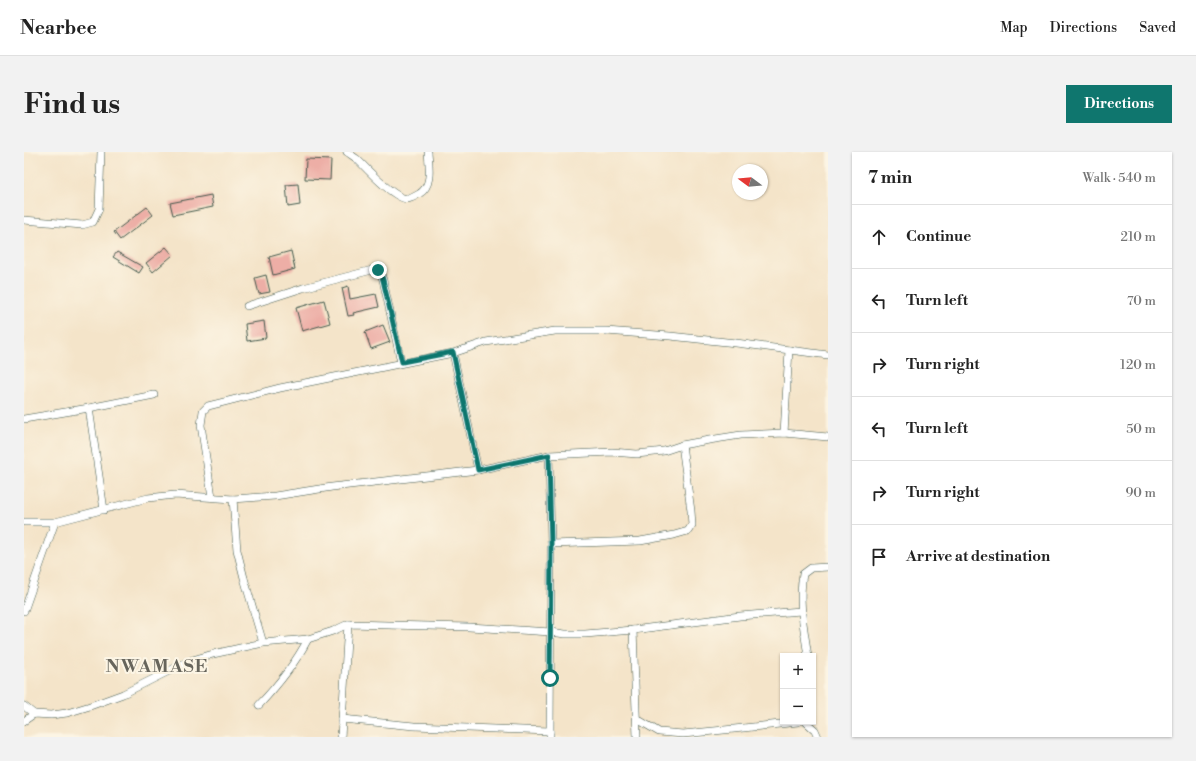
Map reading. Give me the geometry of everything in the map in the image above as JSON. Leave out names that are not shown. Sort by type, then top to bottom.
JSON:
[{"type":"street","points":[[24,220],[82,225],[93,222],[99,209],[101,152]]},
{"type":"street","points":[[347,152],[384,185],[406,199],[412,198],[422,192],[428,185],[428,152]]},
{"type":"street","points":[[247,306],[303,288],[372,270],[378,270],[383,280],[402,362]]},
{"type":"street","points":[[212,497],[201,425],[203,411],[208,406],[287,387],[453,352],[486,342],[555,331],[599,331],[670,336],[828,354]]},
{"type":"street","points":[[784,432],[789,350]]},
{"type":"street","points":[[453,352],[478,470]]},
{"type":"street","points":[[24,419],[154,395]]},
{"type":"street","points":[[89,408],[104,510]]},
{"type":"street","points":[[24,522],[55,522],[148,498],[175,495],[233,499],[275,496],[332,487],[478,470],[549,455],[612,452],[637,454],[664,451],[682,445],[741,435],[784,432],[828,437]]},
{"type":"street","points":[[551,544],[640,541],[688,531],[692,525],[682,445]]},
{"type":"street","points":[[342,720],[550,734],[551,544],[549,455]]},
{"type":"street","points":[[233,499],[237,550],[263,643]]},
{"type":"street","points":[[24,611],[55,522]]},
{"type":"street","points":[[808,653],[801,611],[801,584],[803,574],[811,568],[828,567]]},
{"type":"street","points":[[24,706],[34,714],[51,715],[67,713],[123,694],[189,662],[213,654],[263,643],[308,638],[333,631],[348,624],[469,627],[565,634],[585,634],[633,630],[740,616],[801,611]]},
{"type":"street","points":[[340,736],[348,624]]},
{"type":"street","points":[[633,630],[637,737]]},
{"type":"street","points":[[259,705],[295,663],[308,638]]},
{"type":"street","points":[[24,721],[34,714]]},
{"type":"street","points":[[636,719],[659,732],[682,734],[780,724]]},
{"type":"street","points":[[809,725],[815,730],[818,737]]},
{"type":"building","points":[[306,159],[331,160],[330,180],[305,179]]},
{"type":"building","points":[[298,184],[300,205],[288,207],[286,185]]},
{"type":"building","points":[[211,195],[213,207],[173,215],[170,203]]},
{"type":"building","points":[[147,207],[153,215],[120,240],[114,232]]},
{"type":"building","points":[[166,247],[173,255],[153,272],[146,263]]},
{"type":"building","points":[[291,251],[295,269],[273,275],[269,257]]},
{"type":"building","points":[[117,252],[143,267],[139,273],[113,257]]},
{"type":"building","points":[[266,275],[270,292],[259,294],[255,278]]},
{"type":"building","points":[[348,286],[350,299],[376,294],[379,307],[353,313],[354,315],[348,316],[342,288]]},
{"type":"building","points":[[324,300],[330,323],[302,331],[296,308]]},
{"type":"building","points":[[264,321],[266,338],[247,341],[245,324]]},
{"type":"building","points":[[383,325],[390,342],[371,349],[365,332]]},
{"type":"district","name":"NWAMASE","points":[[157,666]]},
{"type":"route","points":[[378,270],[383,280],[402,362],[453,352],[478,470],[549,455],[551,544],[550,678]]}]
